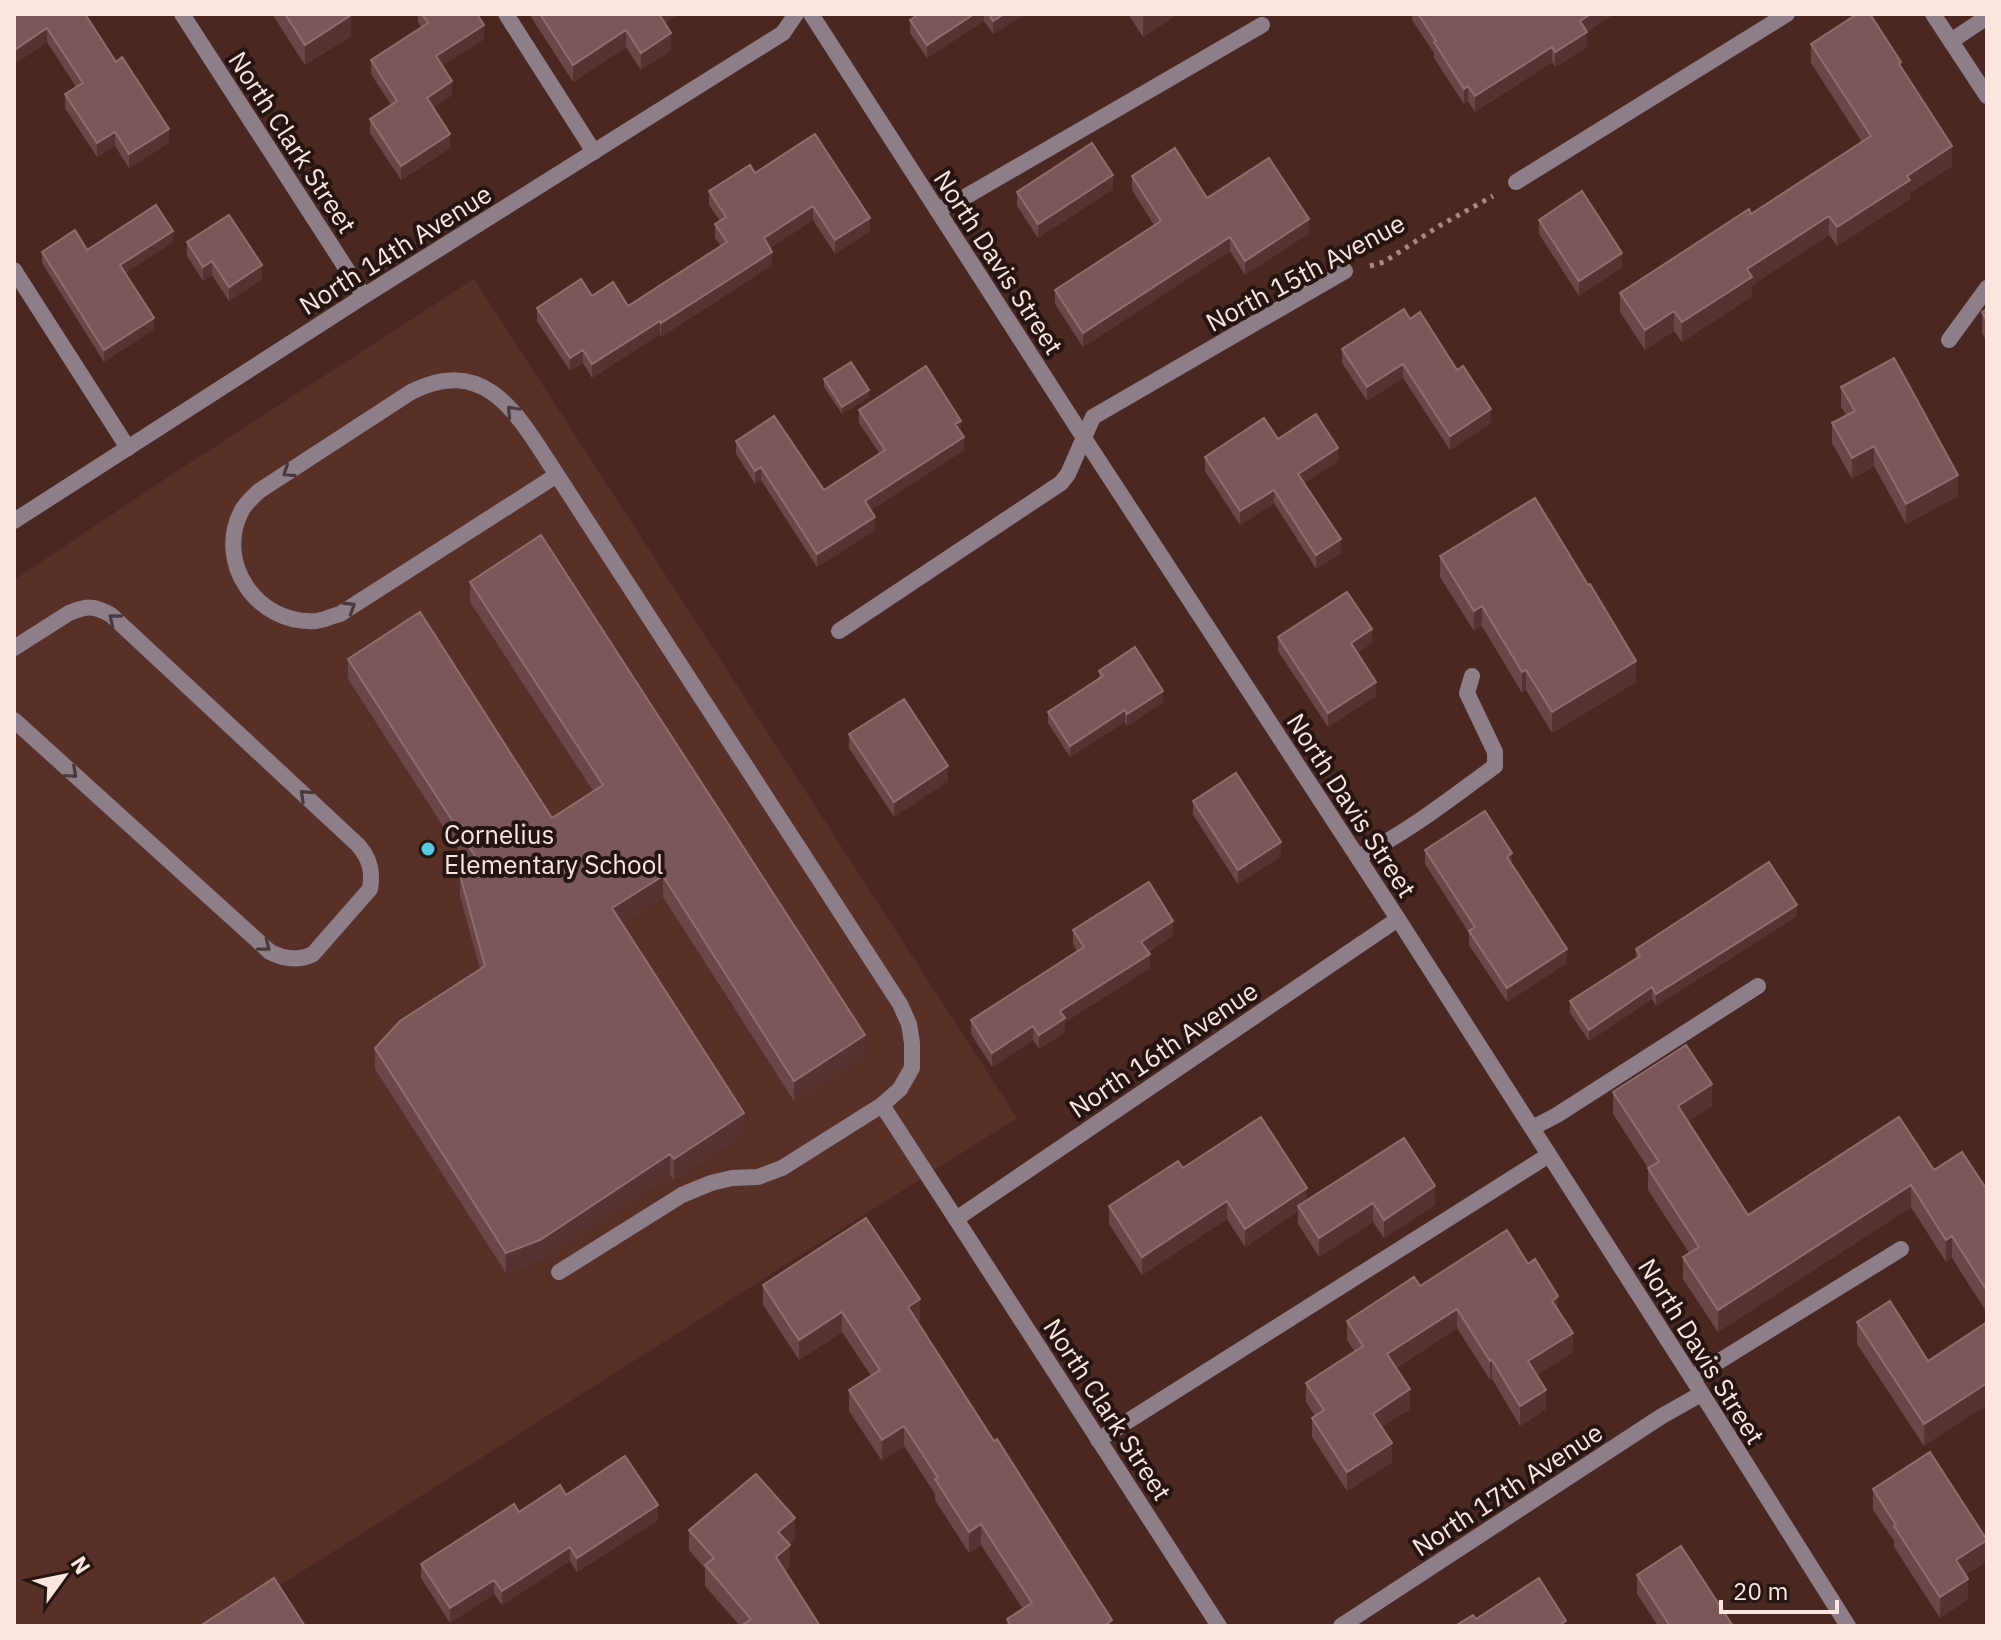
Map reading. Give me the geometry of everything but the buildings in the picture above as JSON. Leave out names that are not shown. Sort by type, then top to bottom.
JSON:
[{"type":"street","name":"North Clark Street","points":[[182,14],[364,296]]},
{"type":"street","points":[[506,14],[594,152]]},
{"type":"street","name":"North 14th Avenue","points":[[14,521],[364,296],[783,33],[796,14]]},
{"type":"street","name":"North Davis Street","points":[[811,14],[1398,919],[1848,1626]]},
{"type":"street","points":[[1516,182],[1787,14]]},
{"type":"street","points":[[1933,14],[1987,96]]},
{"type":"street","points":[[1951,41],[1987,17]]},
{"type":"street","points":[[937,210],[965,197],[1262,25]]},
{"type":"street","points":[[14,270],[128,448]]},
{"type":"street","name":"North 15th Avenue","points":[[839,631],[1061,483],[1093,417],[1345,271]]},
{"type":"street","points":[[1949,340],[1987,288]]},
{"type":"street","points":[[557,475],[340,614],[316,621],[289,618],[265,607],[246,588],[234,561],[235,531],[243,508],[259,491],[411,392],[428,383],[466,381],[483,387],[503,401],[518,416],[557,475],[900,1004],[909,1024],[912,1043],[912,1068],[900,1089],[882,1105],[782,1168],[758,1177],[711,1183],[682,1195],[559,1272]]},
{"type":"street","points":[[14,648],[79,609],[100,609],[111,615],[358,845],[371,867],[370,889],[313,954],[304,959],[281,958],[270,952],[14,720]]},
{"type":"street","points":[[1358,857],[1384,845],[1495,766],[1495,752],[1467,693],[1472,676]]},
{"type":"street","name":"North 16th Avenue","points":[[956,1219],[1398,919]]},
{"type":"street","points":[[1532,1128],[1758,986]]},
{"type":"street","name":"North Clark Street","points":[[882,1105],[1219,1626]]},
{"type":"street","points":[[1098,1440],[1549,1155]]},
{"type":"street","points":[[1692,1378],[1901,1249]]},
{"type":"street","name":"North 17th Avenue","points":[[1341,1626],[1662,1416],[1701,1394]]},
{"type":"path","name":"North 15th Avenue","points":[[1345,271],[1384,262],[1516,182]]},
{"type":"shaded area","name":"Cornelius Elementary School","points":[[474,279],[1017,1118],[216,1626],[14,1626],[14,580]]},
{"type":"place","name":"Cornelius Elementary School","points":[[428,849]]}]
